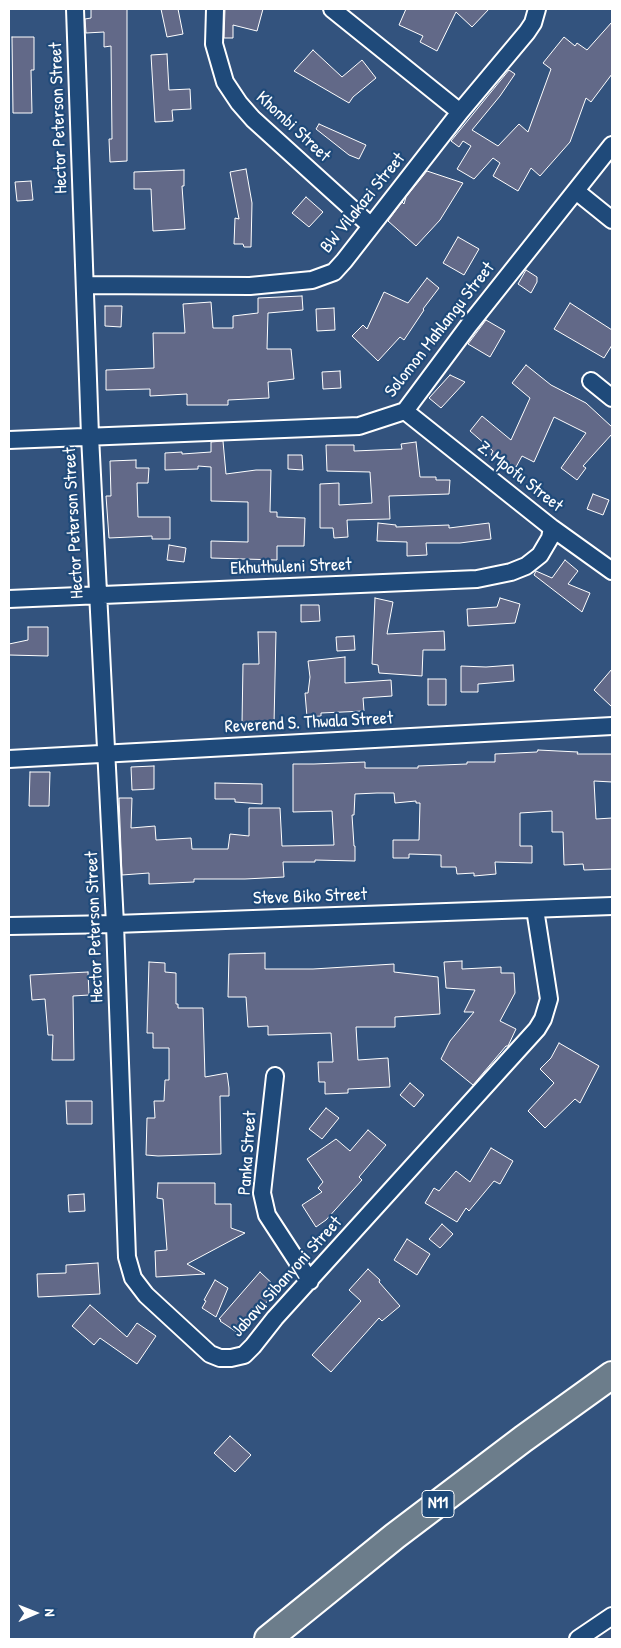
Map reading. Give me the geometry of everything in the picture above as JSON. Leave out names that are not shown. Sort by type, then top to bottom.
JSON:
[{"type":"highway","name":"N11","points":[[268,1639],[395,1536],[612,1375]]},
{"type":"street","name":"Hector Peterson Street","points":[[76,9],[90,436],[107,754],[119,1035]]},
{"type":"street","name":"Khombi Street","points":[[215,9],[214,44],[225,82],[239,103],[253,119],[372,226]]},
{"type":"street","points":[[332,9],[460,112]]},
{"type":"street","name":"BW Vilakazi Street","points":[[86,285],[250,286],[312,280],[334,272],[460,112],[527,32],[533,23],[537,9]]},
{"type":"street","name":"Solomon Mahlangu Street","points":[[9,440],[358,426],[405,411],[469,325],[612,145]]},
{"type":"street","points":[[576,191],[612,220]]},
{"type":"street","points":[[591,381],[612,398]]},
{"type":"street","name":"Z. Mpofu Street","points":[[405,411],[552,528],[612,571]]},
{"type":"street","name":"Ekhuthuleni Street","points":[[9,599],[477,579],[510,572],[526,566],[540,555],[550,538],[552,528]]},
{"type":"street","name":"Reverend S. Thwala Street","points":[[9,759],[612,726]]},
{"type":"street","name":"Steve Biko Street","points":[[9,926],[115,924],[612,906]]},
{"type":"street","name":"Jabavu Sibanyoni Street","points":[[119,1035],[126,1257],[133,1278],[146,1295],[210,1354],[220,1358],[244,1355],[275,1318],[537,1029],[543,1020],[549,999],[535,909]]},
{"type":"street","name":"Panka Street","points":[[275,1076],[262,1193],[267,1215],[310,1281]]},
{"type":"street","points":[[584,1638],[612,1616]]},
{"type":"building","points":[[91,9],[127,9],[127,161],[110,162],[109,139],[112,139],[111,46],[104,47],[104,32],[86,33],[85,19],[91,18]]},
{"type":"building","points":[[161,9],[178,9],[183,34],[167,37]]},
{"type":"building","points":[[225,9],[263,9],[257,31],[233,25],[233,38],[224,38]]},
{"type":"building","points":[[406,9],[489,9],[472,27],[456,12],[437,51],[420,42],[423,36],[399,25]]},
{"type":"building","points":[[612,22],[612,74],[591,102],[586,98],[570,142],[540,176],[531,168],[518,191],[493,176],[500,163],[493,158],[474,179],[457,169],[471,146],[463,141],[459,147],[451,141],[509,70],[515,74],[500,96],[472,130],[498,146],[519,124],[528,132],[551,69],[543,63],[564,37],[575,46],[577,43],[587,50]]},
{"type":"building","points":[[12,37],[34,37],[34,70],[31,70],[32,113],[13,113]]},
{"type":"building","points":[[313,50],[342,77],[362,60],[376,78],[353,97],[349,103],[294,71]]},
{"type":"building","points":[[167,54],[169,90],[190,89],[191,109],[172,110],[173,121],[155,122],[151,55]]},
{"type":"building","points":[[319,124],[366,145],[359,159],[349,155],[316,129]]},
{"type":"building","points":[[246,169],[252,203],[251,247],[244,247],[243,244],[234,244],[235,218],[239,219],[230,172]]},
{"type":"building","points":[[184,170],[184,186],[182,186],[185,229],[153,231],[151,189],[134,189],[134,172]]},
{"type":"building","points":[[427,171],[463,183],[440,220],[416,246],[388,221],[402,202],[404,204],[406,197]]},
{"type":"building","points":[[31,181],[33,200],[17,201],[15,182]]},
{"type":"building","points":[[306,197],[323,212],[309,227],[292,213]]},
{"type":"building","points":[[458,237],[479,249],[464,275],[443,263]]},
{"type":"building","points":[[526,270],[537,277],[537,282],[531,293],[518,284]]},
{"type":"building","points":[[427,278],[439,288],[423,309],[404,340],[400,337],[378,361],[352,336],[363,325],[367,329],[384,292],[408,303]]},
{"type":"building","points":[[302,296],[303,310],[268,313],[267,349],[291,349],[294,379],[268,382],[269,398],[228,400],[228,405],[187,405],[187,394],[150,396],[150,389],[106,390],[106,370],[154,368],[153,333],[185,333],[183,304],[211,302],[213,328],[233,328],[233,316],[258,313],[258,298]]},
{"type":"building","points":[[570,303],[612,330],[612,345],[604,358],[554,329]]},
{"type":"building","points":[[105,306],[122,306],[121,327],[105,326]]},
{"type":"building","points":[[334,308],[335,330],[317,331],[316,309]]},
{"type":"building","points":[[486,320],[505,331],[490,357],[468,344]]},
{"type":"building","points":[[526,365],[551,385],[586,403],[612,427],[612,434],[583,466],[586,468],[577,480],[561,468],[586,433],[554,417],[534,462],[522,456],[516,467],[491,455],[493,451],[470,431],[482,416],[511,440],[530,398],[512,383]]},
{"type":"building","points":[[340,371],[341,388],[323,389],[322,372]]},
{"type":"building","points":[[450,375],[465,382],[441,408],[429,398]]},
{"type":"building","points":[[223,441],[226,474],[271,470],[270,512],[277,512],[277,517],[305,518],[304,546],[277,546],[277,560],[211,558],[211,541],[248,542],[248,502],[211,501],[211,467],[198,466],[198,469],[165,470],[165,453],[211,452],[211,442]]},
{"type":"building","points":[[416,442],[420,477],[436,477],[436,480],[450,480],[449,494],[389,496],[390,519],[347,520],[348,537],[334,538],[333,528],[320,528],[320,484],[339,483],[339,505],[372,503],[370,472],[327,471],[326,445],[354,445],[354,451],[402,449],[401,444]]},
{"type":"building","points":[[288,455],[302,455],[303,470],[288,469]]},
{"type":"building","points":[[136,460],[136,468],[149,468],[148,483],[137,483],[138,517],[170,517],[170,539],[152,539],[152,536],[109,538],[106,496],[111,496],[110,461]]},
{"type":"building","points":[[593,494],[609,500],[603,515],[587,509]]},
{"type":"building","points":[[378,523],[396,525],[396,527],[449,525],[449,528],[489,523],[491,539],[460,543],[426,543],[427,555],[407,556],[407,542],[377,541]]},
{"type":"building","points":[[169,545],[186,548],[184,562],[167,560]]},
{"type":"building","points":[[565,560],[578,571],[568,584],[590,593],[582,612],[534,575],[536,571],[552,578]]},
{"type":"building","points":[[375,598],[393,602],[387,634],[444,631],[445,650],[423,650],[422,676],[379,673],[378,665],[372,664]]},
{"type":"building","points":[[500,598],[520,604],[515,623],[468,626],[467,609],[497,607]]},
{"type":"building","points":[[301,605],[319,605],[320,621],[301,622]]},
{"type":"building","points":[[28,627],[48,627],[48,656],[9,655],[9,644],[28,640]]},
{"type":"building","points":[[258,632],[276,632],[274,724],[242,723],[243,664],[259,664]]},
{"type":"building","points":[[354,636],[355,650],[337,651],[336,637]]},
{"type":"building","points":[[345,657],[345,683],[391,680],[392,696],[363,698],[364,711],[321,713],[321,716],[307,717],[305,693],[308,693],[310,677],[308,661]]},
{"type":"building","points":[[513,665],[514,681],[478,684],[478,692],[461,692],[461,666]]},
{"type":"building","points":[[612,669],[612,707],[594,690]]},
{"type":"building","points":[[428,679],[446,679],[446,705],[428,705]]},
{"type":"building","points":[[538,750],[578,752],[577,754],[612,754],[612,782],[594,781],[596,819],[612,818],[612,869],[584,870],[583,864],[564,865],[563,832],[552,832],[552,811],[520,813],[520,846],[532,846],[532,863],[495,862],[496,874],[474,876],[474,873],[457,874],[456,867],[441,867],[441,855],[409,854],[409,858],[393,858],[393,840],[419,840],[420,803],[416,803],[416,801],[395,803],[394,793],[377,793],[355,794],[354,815],[352,815],[355,861],[315,860],[315,862],[283,862],[284,877],[194,879],[194,882],[149,884],[149,873],[122,875],[119,798],[132,798],[131,828],[155,826],[156,840],[191,838],[192,849],[228,849],[230,834],[249,836],[249,808],[280,808],[282,846],[334,845],[332,811],[293,812],[293,764],[365,762],[365,768],[418,768],[418,766],[467,764],[467,762],[495,762],[495,754],[537,752]]},
{"type":"building","points":[[154,766],[154,789],[132,790],[131,767]]},
{"type":"building","points":[[30,772],[50,772],[49,806],[29,806]]},
{"type":"building","points":[[215,783],[262,784],[262,804],[235,802],[235,799],[215,799]]},
{"type":"building","points":[[265,953],[265,969],[313,969],[394,964],[394,972],[438,977],[440,1014],[395,1017],[395,1027],[356,1027],[358,1060],[388,1058],[390,1087],[348,1089],[348,1093],[325,1094],[325,1082],[319,1082],[318,1062],[333,1062],[331,1033],[268,1035],[268,1026],[248,1027],[246,997],[228,997],[229,954]]},
{"type":"building","points":[[462,961],[462,969],[501,967],[501,973],[514,973],[515,993],[500,1021],[516,1029],[508,1046],[473,1085],[441,1059],[450,1041],[474,1012],[464,1012],[475,990],[446,988],[444,962]]},
{"type":"building","points":[[149,962],[165,963],[165,972],[176,973],[176,1004],[178,1004],[178,1008],[203,1008],[205,1077],[227,1073],[229,1088],[229,1096],[220,1096],[221,1154],[146,1155],[147,1118],[155,1118],[154,1101],[164,1101],[165,1080],[169,1080],[169,1048],[153,1048],[153,1033],[147,1033]]},
{"type":"building","points":[[88,972],[89,995],[73,996],[74,1060],[52,1060],[53,1035],[48,1035],[45,999],[32,1000],[30,975]]},
{"type":"building","points":[[559,1043],[599,1066],[580,1103],[575,1099],[545,1128],[528,1111],[554,1083],[540,1069],[551,1058]]},
{"type":"building","points":[[410,1083],[424,1095],[414,1107],[400,1095]]},
{"type":"building","points":[[66,1101],[92,1101],[92,1124],[67,1124]]},
{"type":"building","points":[[326,1108],[339,1118],[322,1139],[309,1129]]},
{"type":"building","points":[[368,1130],[386,1145],[359,1177],[362,1180],[326,1220],[316,1227],[302,1205],[322,1192],[318,1188],[323,1182],[307,1159],[336,1139],[350,1151]]},
{"type":"building","points":[[491,1148],[513,1161],[500,1184],[494,1181],[469,1211],[466,1208],[457,1222],[425,1203],[434,1188],[439,1191],[456,1171],[470,1182]]},
{"type":"building","points":[[158,1183],[215,1183],[215,1204],[231,1204],[231,1228],[245,1233],[187,1264],[205,1274],[156,1277],[155,1251],[167,1250],[163,1199],[157,1198]]},
{"type":"building","points":[[84,1194],[85,1211],[69,1212],[68,1195]]},
{"type":"building","points":[[442,1224],[453,1234],[440,1248],[429,1239]]},
{"type":"building","points":[[407,1239],[430,1254],[417,1275],[394,1260]]},
{"type":"building","points":[[98,1263],[100,1294],[38,1297],[37,1274],[66,1273],[66,1265]]},
{"type":"building","points":[[368,1269],[380,1280],[379,1282],[400,1306],[382,1321],[379,1318],[331,1372],[312,1355],[361,1301],[349,1290]]},
{"type":"building","points":[[260,1272],[278,1289],[263,1306],[261,1304],[241,1335],[219,1319]]},
{"type":"building","points":[[215,1280],[228,1288],[216,1317],[202,1308],[206,1301],[204,1300]]},
{"type":"building","points":[[90,1305],[127,1337],[137,1323],[156,1336],[137,1364],[100,1338],[94,1345],[72,1326]]},
{"type":"building","points":[[230,1436],[251,1455],[235,1472],[214,1453]]}]
